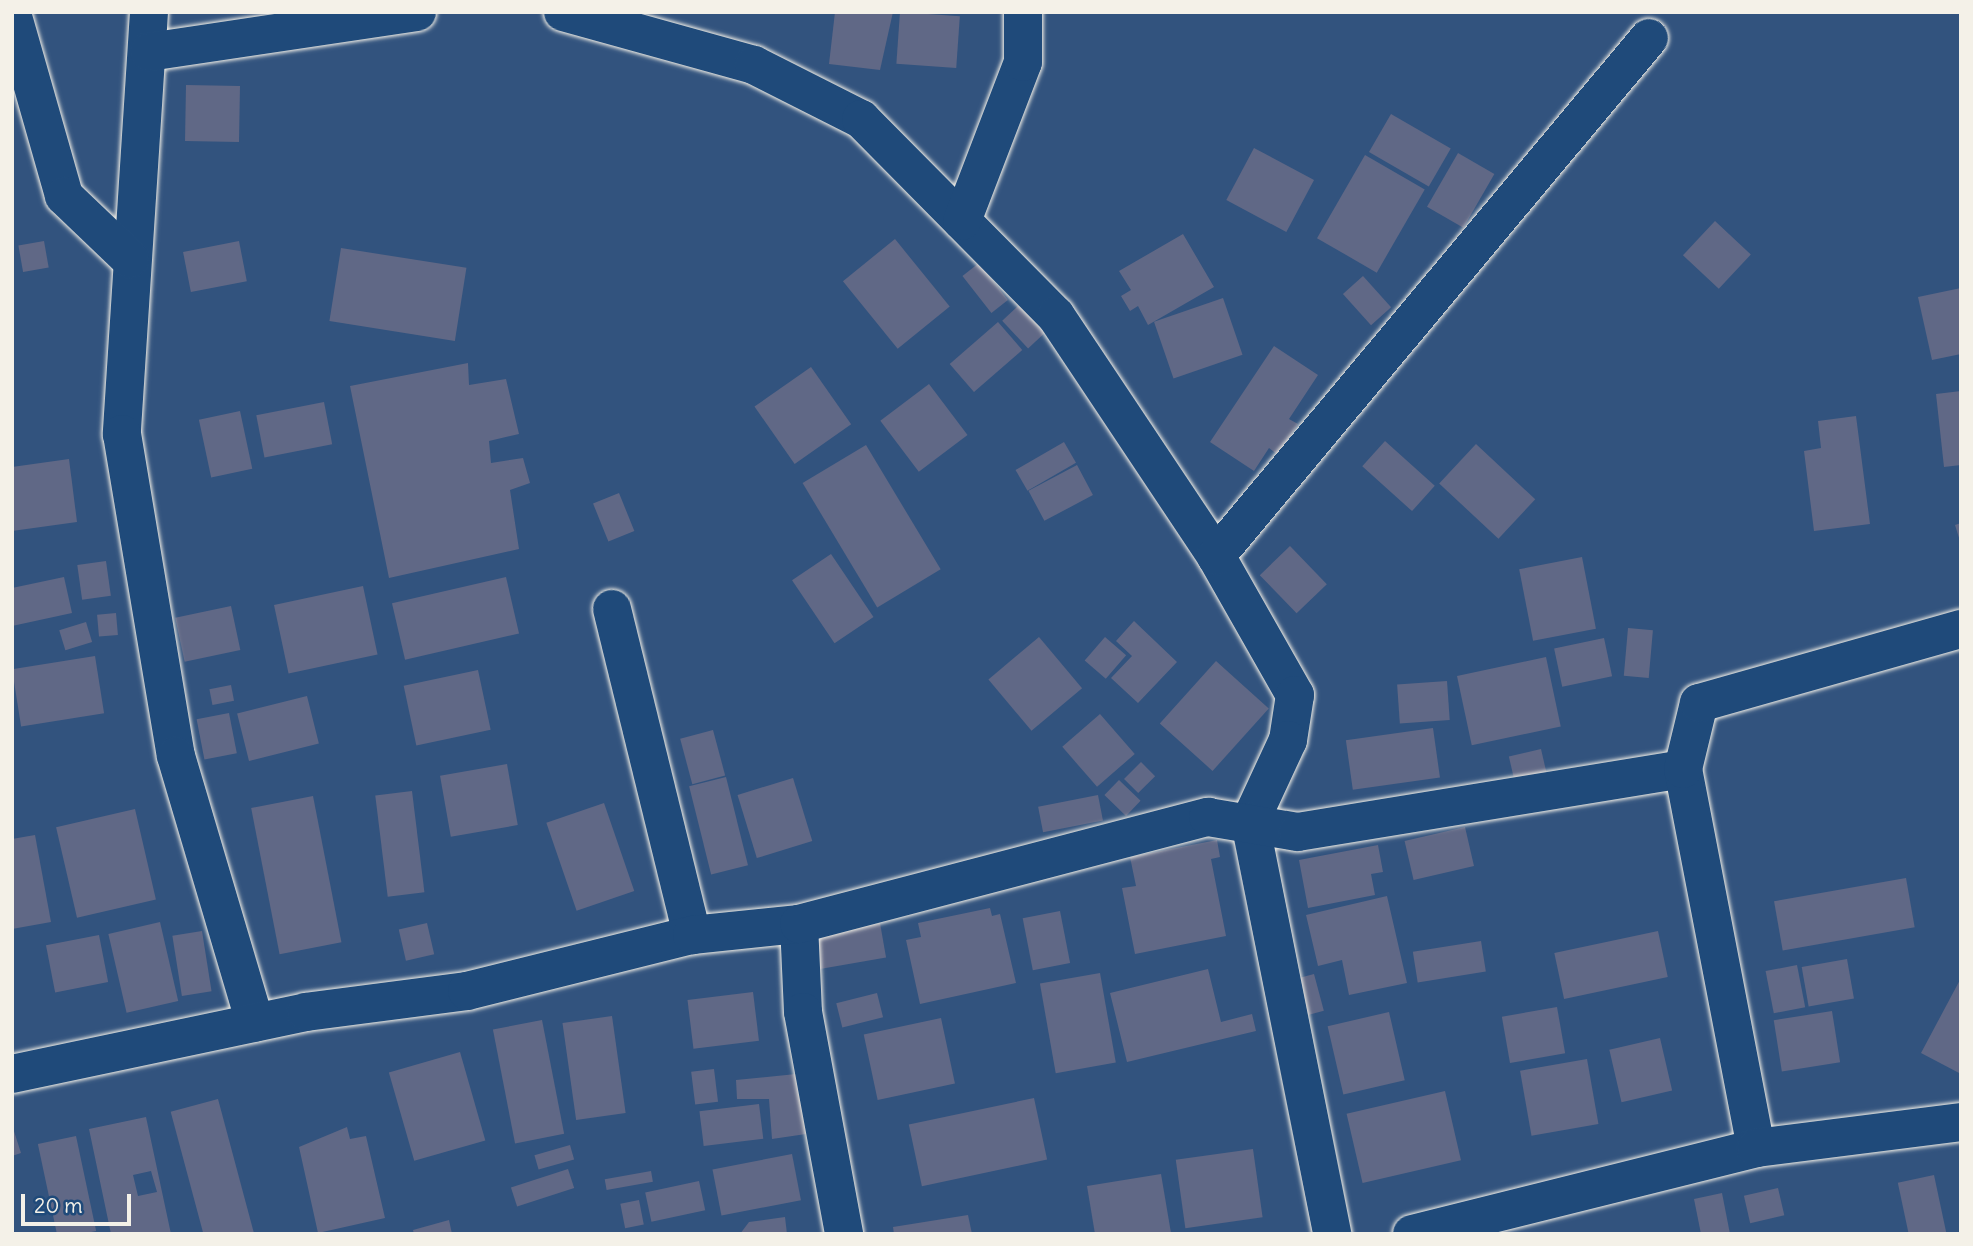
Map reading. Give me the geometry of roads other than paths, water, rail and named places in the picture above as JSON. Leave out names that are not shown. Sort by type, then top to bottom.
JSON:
[{"type":"street","points":[[149,12],[149,52],[130,259],[122,434],[151,630],[176,756],[255,1023]]},
{"type":"street","points":[[149,52],[417,12]]},
{"type":"street","points":[[563,12],[754,65],[861,119],[1056,316],[1216,556],[1294,695],[1288,740],[1250,822],[1332,1234]]},
{"type":"street","points":[[962,221],[1023,62],[1023,12]]},
{"type":"street","points":[[12,13],[64,197],[130,259]]},
{"type":"street","points":[[1216,556],[1649,38]]},
{"type":"street","points":[[612,608],[692,935]]},
{"type":"street","points":[[1756,1148],[1683,769],[1699,703],[1961,629]]},
{"type":"street","points":[[12,1074],[255,1023],[467,991],[692,935],[799,923],[1208,817],[1298,832],[1683,769]]},
{"type":"street","points":[[799,923],[803,1012],[844,1234]]},
{"type":"street","points":[[1412,1234],[1756,1148],[1961,1122]]}]
